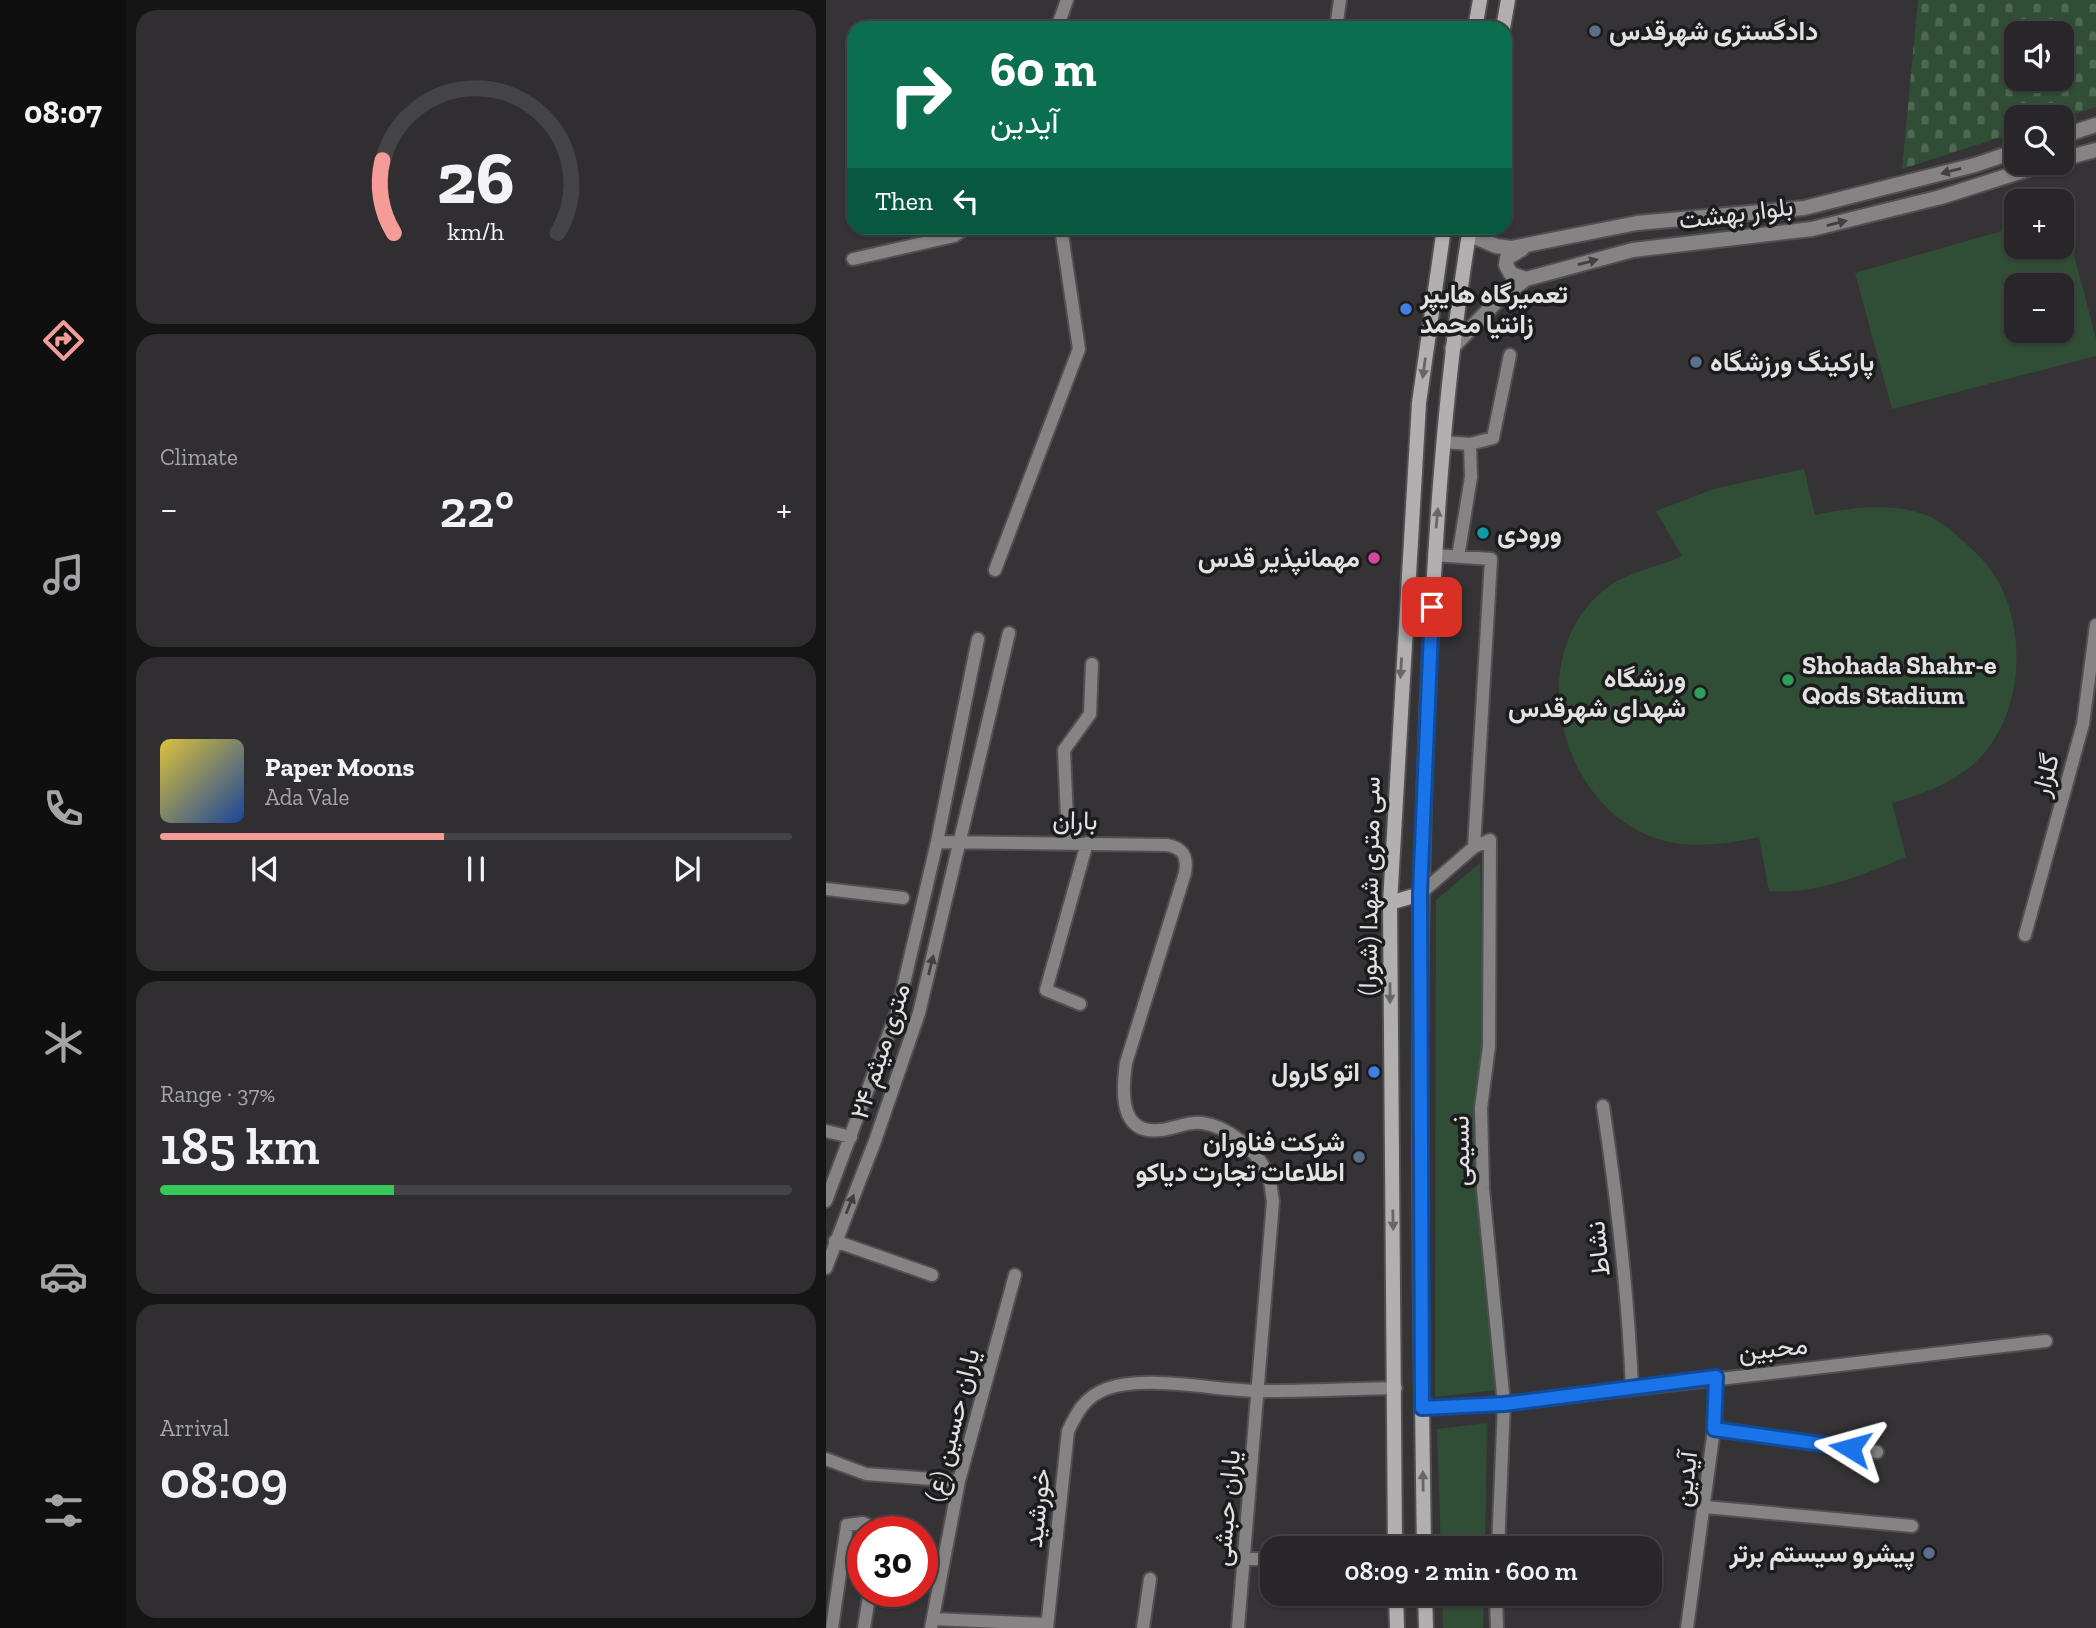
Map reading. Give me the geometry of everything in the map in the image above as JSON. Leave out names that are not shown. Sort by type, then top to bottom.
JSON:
[{"type":"main road","points":[[1476,21],[1480,0]]},
{"type":"main road","points":[[1504,21],[1508,0]]},
{"type":"main road","name":"سی متری شهدا (شورا)","points":[[1395,1536],[1396,1388],[1390,903],[1419,403],[1443,235]]},
{"type":"main road","name":"سی متری شهدا (شورا)","points":[[1424,1536],[1420,894],[1434,555],[1452,348],[1468,235]]},
{"type":"main road","points":[[1390,903],[1420,894]]},
{"type":"main road","points":[[1396,1606],[1397,1628]]},
{"type":"main road","points":[[1425,1606],[1426,1628]]},
{"type":"street","points":[[1060,21],[1068,0]]},
{"type":"street","points":[[1337,21],[1340,0]]},
{"type":"street","points":[[2074,132],[2096,125]]},
{"type":"street","points":[[2074,156],[2096,150]]},
{"type":"street","name":"بلوار بهشت","points":[[1476,235],[1496,246],[1526,246],[1637,223],[1804,208],[1975,165],[2004,155]]},
{"type":"street","name":"بلوار بهشت","points":[[1452,348],[1489,308],[1526,279],[1633,250],[1804,230],[1941,197],[2010,175]]},
{"type":"street","points":[[1804,208],[1804,230]]},
{"type":"street","points":[[853,259],[956,235]]},
{"type":"street","points":[[995,570],[1079,349],[1062,235]]},
{"type":"street","points":[[1526,246],[1507,258],[1506,265],[1511,274],[1526,279]]},
{"type":"street","points":[[1443,442],[1470,444],[1493,438],[1510,355]]},
{"type":"street","points":[[1458,557],[1471,477],[1470,444]]},
{"type":"street","points":[[1420,894],[1474,847],[1491,559],[1434,555]]},
{"type":"street","name":"گلزار","points":[[2025,935],[2083,724],[2096,625]]},
{"type":"street","name":"۲۴ متری میثم","points":[[826,1268],[875,1141],[919,1013],[1009,633]]},
{"type":"street","name":"۲۴ متری میثم","points":[[826,1200],[898,1009],[937,842],[978,639]]},
{"type":"street","points":[[1068,842],[1063,750],[1090,714],[1092,664]]},
{"type":"street","name":"نسیمی","points":[[1474,847],[1490,841],[1489,1046],[1481,1108],[1483,1189],[1504,1404],[1499,1536]]},
{"type":"street","name":"باران","points":[[937,842],[1167,845],[1179,847],[1184,854]]},
{"type":"street","points":[[1080,1003],[1046,990],[1087,843]]},
{"type":"street","name":"یاران حبشی","points":[[1184,854],[1185,873],[1126,1063],[1121,1094],[1127,1114],[1135,1125],[1148,1131],[1189,1123],[1218,1128],[1236,1138],[1267,1171],[1273,1201],[1238,1628]]},
{"type":"street","points":[[826,889],[903,898]]},
{"type":"street","points":[[898,1009],[919,1013]]},
{"type":"street","name":"نشاط","points":[[1603,1106],[1629,1321],[1632,1388]]},
{"type":"street","points":[[826,1131],[851,1137]]},
{"type":"street","points":[[835,1241],[932,1275]]},
{"type":"street","name":"یاران حسین (ع)","points":[[932,1624],[959,1481],[1015,1275]]},
{"type":"street","name":"محبین","points":[[1422,1408],[1504,1404],[1716,1377],[2046,1341]]},
{"type":"street","name":"آیدین","points":[[1686,1628],[1705,1507],[1714,1429],[1716,1377]]},
{"type":"street","name":"خورشید","points":[[1047,1626],[1068,1432],[1077,1411],[1088,1398],[1107,1389],[1131,1383],[1259,1391]]},
{"type":"street","points":[[1259,1391],[1396,1388]]},
{"type":"street","points":[[1714,1429],[1877,1452]]},
{"type":"street","points":[[826,1459],[866,1474],[959,1481]]},
{"type":"street","points":[[1705,1507],[1912,1526]]},
{"type":"street","points":[[832,1628],[847,1525]]},
{"type":"street","points":[[1244,1559],[1260,1559]]},
{"type":"street","points":[[1143,1628],[1150,1579]]},
{"type":"street","points":[[1496,1606],[1497,1628]]},
{"type":"street","points":[[864,1628],[867,1607]]},
{"type":"street","points":[[932,1624],[1047,1626]]},
{"type":"green space","points":[[1918,0],[2096,0],[2096,107],[2074,114],[2074,105],[2004,105],[2004,136],[1902,169]]},
{"type":"green space","points":[[2004,230],[2004,259],[2074,259],[2074,255],[2096,339],[2096,356],[1892,409],[1855,273]]},
{"type":"green space","name":"Shohada Shahr-e Qods Stadium","points":[[1804,469],[1815,515],[1868,508],[1908,510],[1938,521],[1974,551],[1990,569],[2003,592],[2012,617],[2016,673],[2002,726],[1988,749],[1969,768],[1951,780],[1892,803],[1906,857],[1856,877],[1821,887],[1769,891],[1759,837],[1708,844],[1682,844],[1658,839],[1624,822],[1596,796],[1575,763],[1563,726],[1559,687],[1565,649],[1581,615],[1616,582],[1682,556],[1656,511],[1714,489]]},
{"type":"green space","points":[[1480,863],[1484,1029],[1474,1133],[1496,1390],[1435,1397],[1436,900]]},
{"type":"green space","points":[[1487,1423],[1485,1536],[1441,1536],[1437,1429]]},
{"type":"green space","points":[[1442,1606],[1484,1606],[1483,1628],[1443,1628]]},
{"type":"place","name":"دادگستری شهرقدس","points":[[1595,31]]},
{"type":"place","name":"تعمیرگاه هایپر زانتیا محمد","points":[[1406,309]]},
{"type":"place","name":"پارکینگ ورزشگاه","points":[[1696,362]]},
{"type":"place","name":"ورودی","points":[[1483,533]]},
{"type":"place","name":"مهمانپذیر قدس","points":[[1374,558]]},
{"type":"place","name":"Shohada Shahr-e Qods Stadium","points":[[1788,680]]},
{"type":"place","name":"ورزشگاه شهدای شهرقدس","points":[[1700,693]]},
{"type":"place","name":"اتو کارول","points":[[1374,1072]]},
{"type":"place","name":"شرکت فناوران اطلاعات تجارت دیاکو","points":[[1359,1157]]},
{"type":"place","name":"پیشرو سیستم برتر","points":[[1929,1553]]},
{"type":"route","points":[[1432,607],[1420,894],[1422,1408],[1504,1404],[1716,1377],[1714,1429],[1850,1448]]}]
